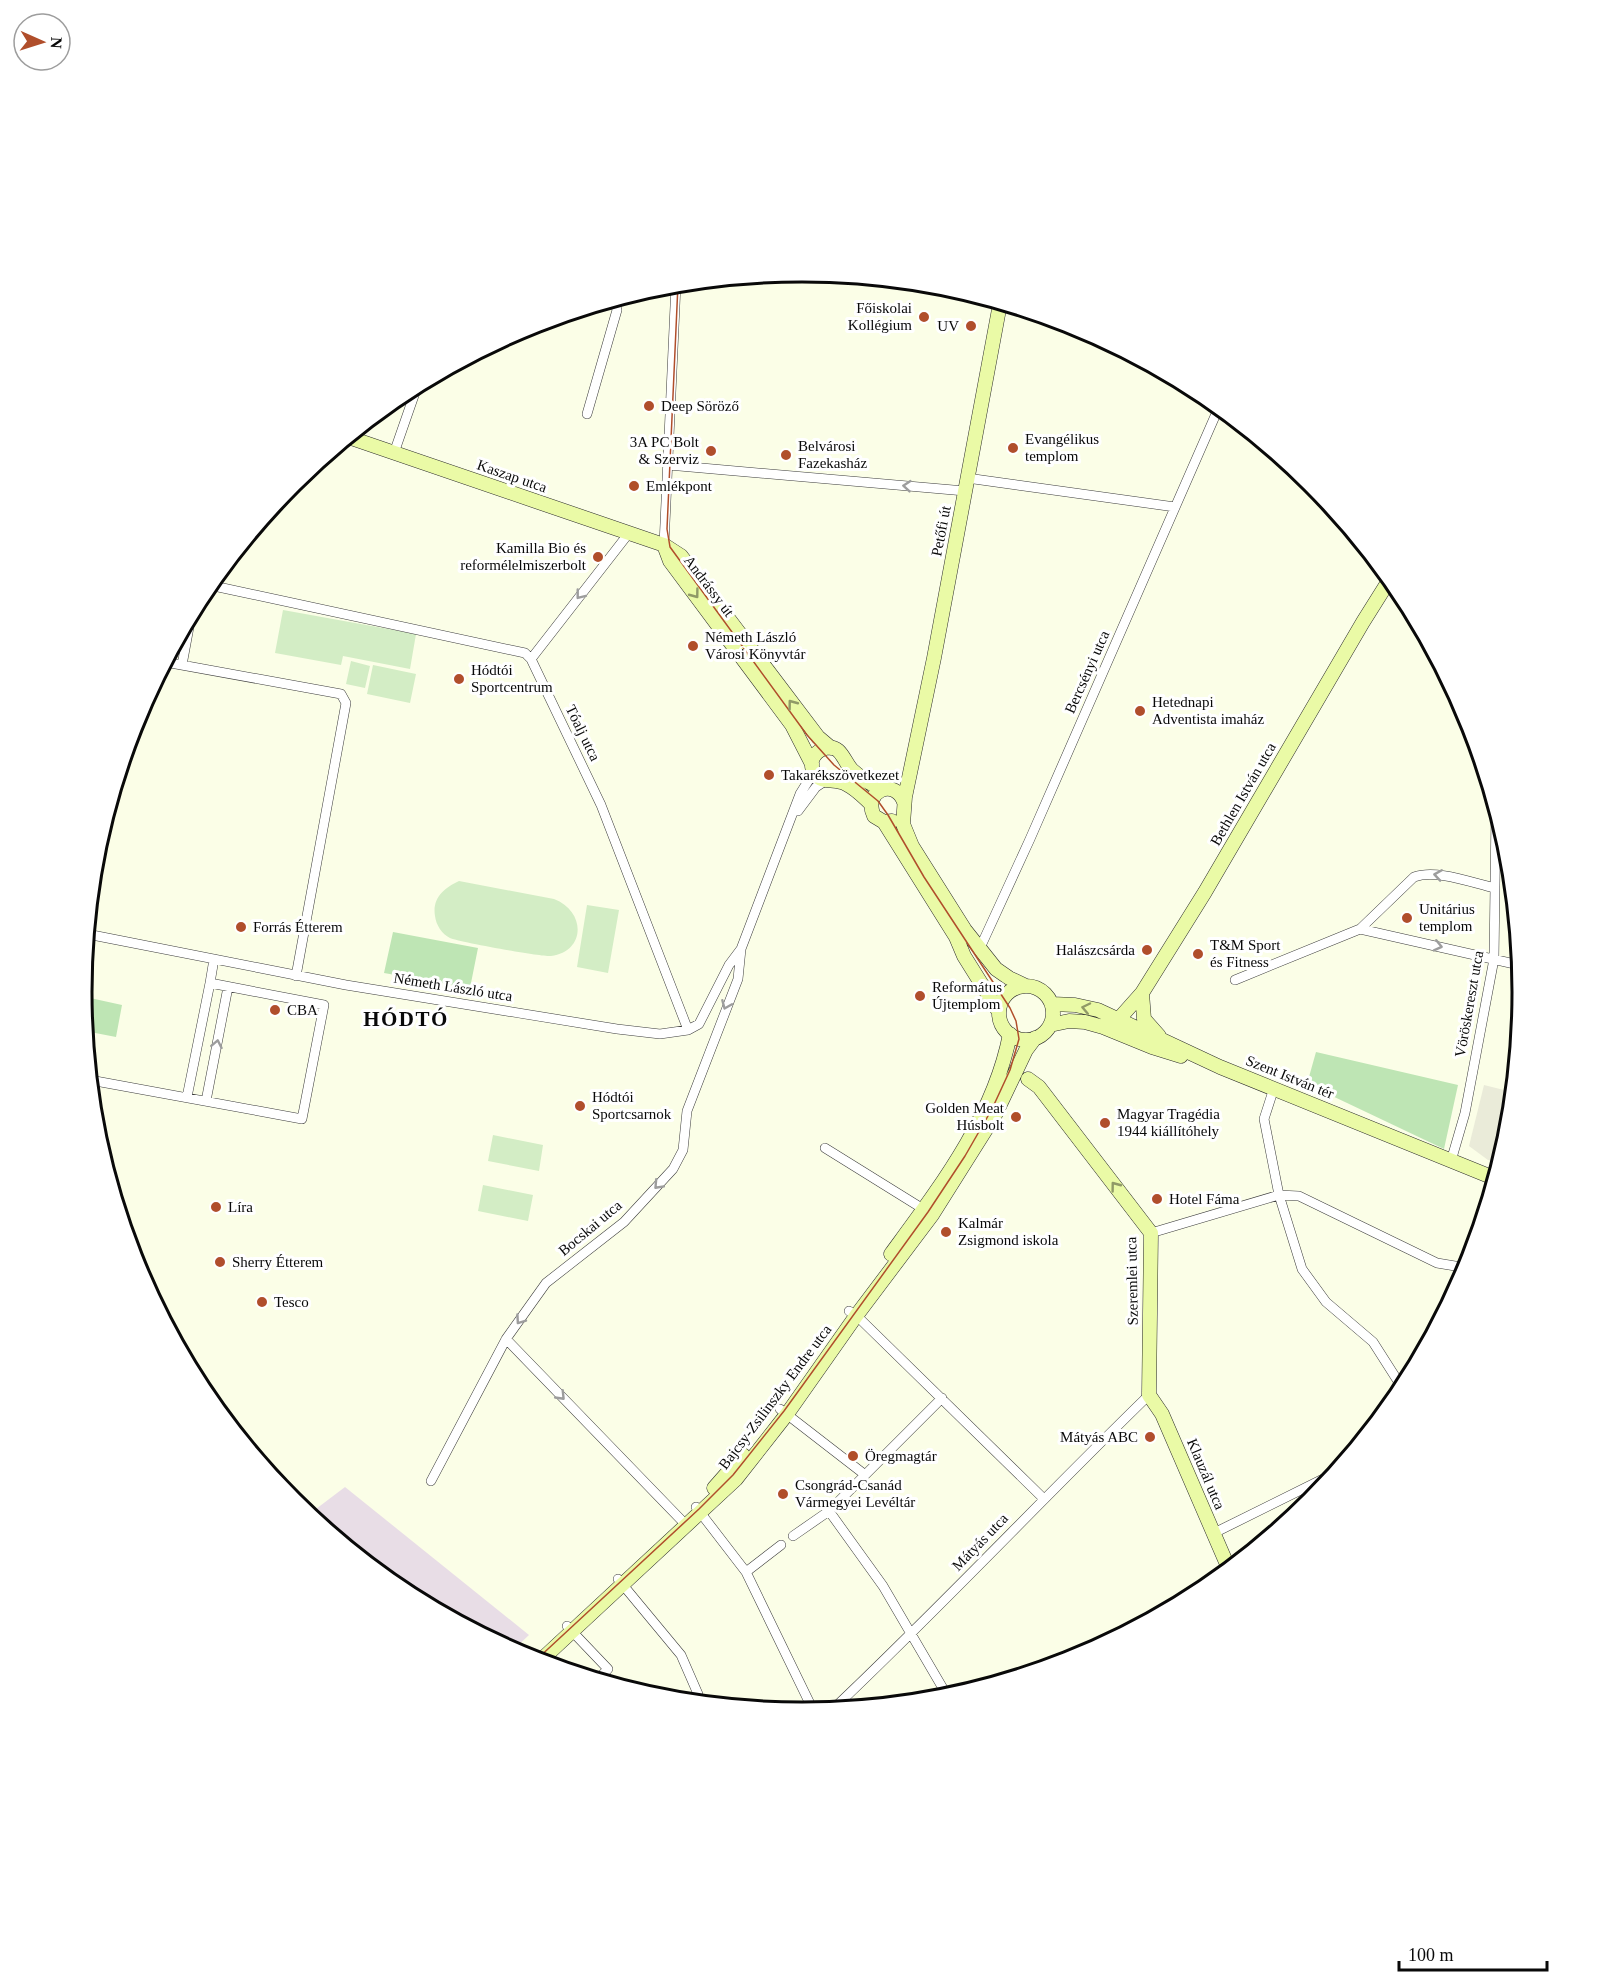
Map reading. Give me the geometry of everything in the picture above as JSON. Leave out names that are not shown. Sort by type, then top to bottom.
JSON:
[{"type":"street","points":[[664,545],[676,294]]},
{"type":"street","points":[[587,414],[616,308]]},
{"type":"street","name":"Petőfi út","points":[[903,807],[999,311]]},
{"type":"street","points":[[394,453],[413,398]]},
{"type":"street","name":"Bercsényi utca","points":[[980,948],[1215,416]]},
{"type":"street","name":"Kaszap utca","points":[[356,440],[664,545]]},
{"type":"street","points":[[668,465],[966,484],[1175,507]]},
{"type":"street","points":[[219,587],[525,653],[531,659],[629,533]]},
{"type":"street","name":"Andrássy út","points":[[664,545],[681,556],[818,737],[831,748]]},
{"type":"street","name":"Andrássy út","points":[[664,545],[670,561],[792,725],[812,767]]},
{"type":"street","name":"Bethlen István utca","points":[[1118,1020],[1142,993],[1385,588]]},
{"type":"street","points":[[182,665],[187,637]]},
{"type":"street","name":"Tóalj utca","points":[[531,659],[601,805],[688,1030]]},
{"type":"street","points":[[173,663],[341,694],[346,703],[296,976]]},
{"type":"street","points":[[871,804],[855,789],[842,782],[820,778],[812,767],[816,753],[825,748],[840,752],[850,768],[872,786],[887,789],[899,793],[903,807],[903,824],[912,846],[965,930],[996,969],[1026,986],[1041,990],[1052,1004],[1053,1018],[1047,1031],[1035,1038],[1019,1039],[1010,1034],[964,956],[956,937],[884,822],[874,816],[871,804],[874,795],[887,789],[899,783],[912,765]]},
{"type":"street","points":[[828,781],[841,776],[845,761]]},
{"type":"street","name":"Bocskai utca","points":[[688,1030],[699,1024],[729,965],[741,949],[800,794],[810,778],[812,767]]},
{"type":"street","name":"Bocskai utca","points":[[789,826],[806,799],[828,781]]},
{"type":"street","points":[[884,822],[895,820],[903,807]]},
{"type":"street","name":"Vöröskereszt utca","points":[[1451,1161],[1465,1113],[1494,959],[1498,852]]},
{"type":"street","points":[[1235,980],[1360,929],[1414,877],[1422,874],[1434,874],[1495,888]]},
{"type":"street","points":[[1360,929],[1511,963]]},
{"type":"street","name":"Németh László utca","points":[[94,935],[296,976],[638,1032],[660,1034],[688,1030]]},
{"type":"street","name":"Bocskai utca","points":[[431,1481],[506,1339],[546,1283],[624,1222],[673,1169],[683,1150],[687,1111],[738,979],[741,949]]},
{"type":"street","points":[[187,1097],[214,959]]},
{"type":"street","points":[[98,1081],[302,1119],[324,1005],[210,983]]},
{"type":"street","points":[[999,1012],[1009,992],[1026,986]]},
{"type":"street","points":[[206,1101],[228,987]]},
{"type":"street","points":[[1142,993],[1144,1020],[1162,1040]]},
{"type":"street","name":"Szent István tér","points":[[1052,1004],[1098,1010],[1220,1067],[1487,1175]]},
{"type":"street","points":[[1102,1027],[1118,1020]]},
{"type":"street","points":[[1050,1025],[1069,1021],[1102,1027],[1152,1047],[1220,1067]]},
{"type":"street","name":"Bajcsy-Zsilinszky Endre utca","points":[[928,1212],[980,1119],[1002,1067],[1010,1034]]},
{"type":"street","name":"Bajcsy-Zsilinszky Endre utca","points":[[541,1652],[699,1510],[784,1411],[928,1212],[1023,1075],[1026,1050],[1035,1038]]},
{"type":"street","name":"Szeremlei utca","points":[[1023,1075],[1039,1087],[1151,1233],[1149,1395]]},
{"type":"street","points":[[1274,1088],[1264,1119],[1279,1195],[1302,1269],[1326,1302],[1373,1342],[1397,1379]]},
{"type":"street","points":[[825,1148],[928,1212]]},
{"type":"street","points":[[1151,1233],[1279,1195],[1299,1196],[1437,1263],[1456,1266]]},
{"type":"street","points":[[853,1314],[1043,1498]]},
{"type":"street","points":[[506,1339],[685,1523]]},
{"type":"street","name":"Mátyás utca","points":[[841,1701],[912,1634],[1043,1498],[1149,1395]]},
{"type":"street","name":"Klauzál utca","points":[[1149,1395],[1162,1414],[1226,1562]]},
{"type":"street","points":[[793,1536],[829,1510],[942,1398]]},
{"type":"street","points":[[784,1411],[864,1474]]},
{"type":"street","points":[[1214,1533],[1315,1483]]},
{"type":"street","points":[[699,1510],[746,1572],[809,1702]]},
{"type":"street","points":[[829,1510],[883,1586],[943,1688]]},
{"type":"street","points":[[746,1572],[781,1545]]},
{"type":"street","points":[[620,1582],[681,1655],[698,1694]]},
{"type":"street","points":[[570,1628],[608,1669],[603,1674]]},
{"type":"street","name":"Bajcsy-Zsilinszky Endre utca","points":[[546,1654],[570,1628]]},
{"type":"shaded area","points":[[1484,1085],[1504,1090],[1491,1161],[1469,1146]]},
{"type":"shaded area","points":[[345,1487],[529,1635],[520,1644],[446,1607],[369,1556],[315,1510]]},
{"type":"green space","points":[[283,610],[416,634],[410,669],[343,656],[341,665],[275,653]]},
{"type":"green space","points":[[351,661],[370,666],[365,688],[346,684]]},
{"type":"green space","points":[[373,665],[416,674],[410,703],[367,694]]},
{"type":"green space","points":[[459,881],[554,899],[565,905],[577,922],[576,940],[562,953],[551,956],[500,949],[450,938],[442,932],[437,923],[435,904],[444,890]]},
{"type":"green space","points":[[587,905],[619,910],[608,973],[577,967]]},
{"type":"green space","points":[[393,932],[478,948],[470,988],[384,973]]},
{"type":"green space","points":[[92,998],[122,1005],[116,1037],[93,1033]]},
{"type":"green space","points":[[1316,1052],[1458,1085],[1444,1149],[1307,1084]]},
{"type":"green space","points":[[493,1135],[543,1145],[539,1171],[488,1161]]},
{"type":"green space","points":[[483,1185],[533,1195],[528,1221],[478,1211]]},
{"type":"tram line","points":[[543,1653],[733,1475],[784,1411],[928,1212],[965,1156],[992,1109],[1010,1070],[1019,1039],[1016,1021],[1010,1008],[924,877],[888,815],[878,801],[834,765],[807,735],[670,547],[667,529],[678,294]]},
{"type":"place","name":"Főiskolai Kollégium","points":[[924,317]]},
{"type":"place","name":"UV","points":[[971,326]]},
{"type":"place","name":"Deep Söröző","points":[[649,406]]},
{"type":"place","name":"Evangélikus templom","points":[[1013,448]]},
{"type":"place","name":"3A PC Bolt & Szerviz","points":[[711,451]]},
{"type":"place","name":"Belvárosi Fazekasház","points":[[786,455]]},
{"type":"place","name":"Emlékpont","points":[[634,486]]},
{"type":"place","name":"Kamilla Bio és reformélelmiszerbolt","points":[[598,557]]},
{"type":"place","name":"Németh László Városi Könyvtár","points":[[693,646]]},
{"type":"place","name":"Hódtói Sportcentrum","points":[[459,679]]},
{"type":"place","name":"Hetednapi Adventista imaház","points":[[1140,711]]},
{"type":"place","name":"Takarékszövetkezet","points":[[769,775]]},
{"type":"place","name":"Unitárius templom","points":[[1407,918]]},
{"type":"place","name":"Forrás Étterem","points":[[241,927]]},
{"type":"place","name":"Halászcsárda","points":[[1147,950]]},
{"type":"place","name":"T&M Sport és Fitness","points":[[1198,954]]},
{"type":"place","name":"Református Újtemplom","points":[[920,996]]},
{"type":"place","name":"CBA","points":[[275,1010]]},
{"type":"place","name":"Hódtói Sportcsarnok","points":[[580,1106]]},
{"type":"place","name":"Golden Meat Húsbolt","points":[[1016,1117]]},
{"type":"place","name":"Magyar Tragédia 1944 kiállítóhely","points":[[1105,1123]]},
{"type":"place","name":"Hotel Fáma","points":[[1157,1199]]},
{"type":"place","name":"Líra","points":[[216,1207]]},
{"type":"place","name":"Kalmár Zsigmond iskola","points":[[946,1232]]},
{"type":"place","name":"Sherry Étterem","points":[[220,1262]]},
{"type":"place","name":"Tesco","points":[[262,1302]]},
{"type":"place","name":"Mátyás ABC","points":[[1150,1437]]},
{"type":"place","name":"Öregmagtár","points":[[853,1456]]},
{"type":"place","name":"Csongrád-Csanád Vármegyei Levéltár","points":[[783,1494]]},
{"type":"district","name":"HÓDTÓ","points":[[406,1019]]}]
